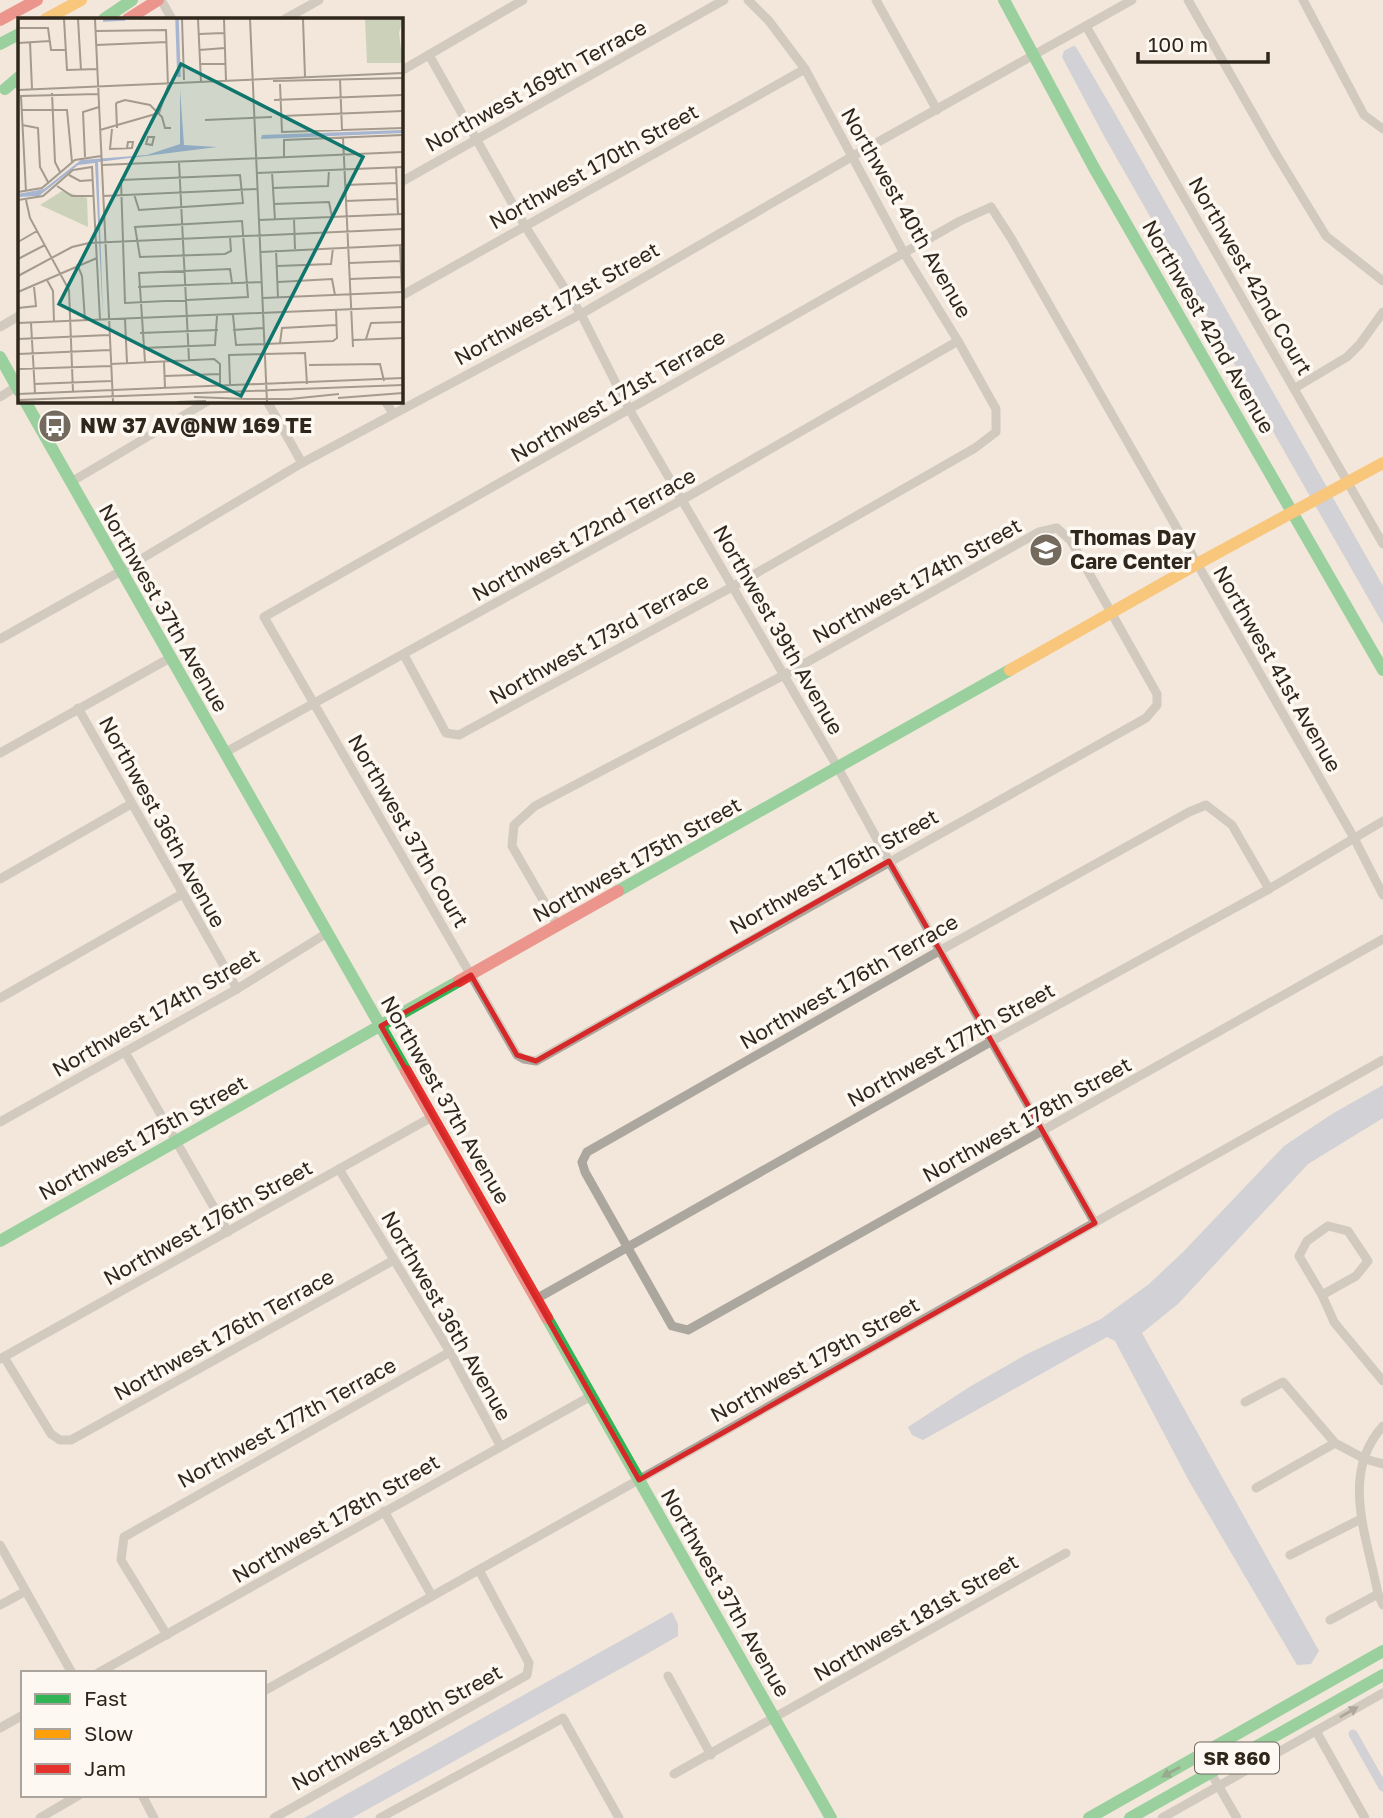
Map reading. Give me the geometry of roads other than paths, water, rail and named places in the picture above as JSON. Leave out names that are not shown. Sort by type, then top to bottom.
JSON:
[{"type":"main road","points":[[0,20],[37,0]]},
{"type":"main road","points":[[48,18],[81,0]]},
{"type":"main road","points":[[105,18],[132,0]]},
{"type":"main road","points":[[130,18],[160,0]]},
{"type":"main road","name":"Northwest 42nd Avenue","points":[[1004,0],[1093,166],[1383,670]]},
{"type":"main road","points":[[0,44],[18,35]]},
{"type":"main road","points":[[3,91],[18,81]]},
{"type":"main road","points":[[0,357],[18,388]]},
{"type":"main road","name":"Northwest 37th Avenue","points":[[26,402],[831,1818]]},
{"type":"main road","name":"Northwest 175th Street","points":[[0,1241],[1197,565],[1383,463]]},
{"type":"main road","name":"SR 860","points":[[1089,1818],[1383,1651]]},
{"type":"main road","name":"SR 860","points":[[1130,1818],[1383,1675]]},
{"type":"main road","points":[[1211,1773],[1218,1755],[1230,1738]]},
{"type":"street","points":[[160,0],[171,18]]},
{"type":"street","points":[[287,18],[319,0]]},
{"type":"street","points":[[402,70],[523,0]]},
{"type":"street","name":"Northwest 169th Terrace","points":[[402,181],[724,0]]},
{"type":"street","name":"Northwest 40th Avenue","points":[[748,0],[769,21],[805,69],[904,253],[996,409],[996,432],[975,448]]},
{"type":"street","points":[[876,0],[937,110]]},
{"type":"street","name":"Northwest 171st Street","points":[[0,639],[121,571],[302,463],[581,314],[853,156],[1132,0]]},
{"type":"street","points":[[1188,0],[1326,236],[1383,281]]},
{"type":"street","points":[[1303,0],[1364,115],[1383,129]]},
{"type":"street","name":"Northwest 42nd Court","points":[[1086,26],[1295,388],[1344,484],[1383,544]]},
{"type":"street","name":"Northwest 39th Avenue","points":[[429,55],[525,226],[581,314],[629,410],[838,768],[1095,1223]]},
{"type":"street","name":"Northwest 170th Street","points":[[402,295],[805,69]]},
{"type":"street","name":"Northwest 171st Terrace","points":[[264,617],[960,221],[991,207]]},
{"type":"street","name":"Northwest 41st Avenue","points":[[991,207],[1354,838],[1383,895]]},
{"type":"street","points":[[1295,388],[1346,357],[1360,344],[1383,312]]},
{"type":"street","points":[[0,327],[18,317]]},
{"type":"street","name":"Northwest 172nd Terrace","points":[[223,753],[682,500],[958,341]]},
{"type":"street","points":[[0,397],[18,388]]},
{"type":"street","points":[[71,482],[206,402]]},
{"type":"street","points":[[268,402],[302,463]]},
{"type":"street","points":[[386,402],[393,413]]},
{"type":"street","name":"Northwest 173rd Terrace","points":[[404,655],[446,733],[458,736],[732,587],[975,448]]},
{"type":"street","name":"Northwest 174th Street","points":[[558,926],[512,846],[514,825],[534,806],[784,676],[1039,532],[1057,528],[1071,541],[1113,613]]},
{"type":"street","name":"Northwest 176th Street","points":[[524,1059],[536,1060],[1146,718],[1157,705],[1157,694],[1113,613]]},
{"type":"street","name":"Northwest 37th Court","points":[[264,617],[517,1055],[524,1059]]},
{"type":"street","points":[[0,753],[170,658]]},
{"type":"street","name":"Northwest 36th Avenue","points":[[78,708],[237,989]]},
{"type":"street","points":[[0,879],[131,804]]},
{"type":"street","name":"Northwest 176th Terrace","points":[[627,1247],[584,1172],[582,1163],[587,1152],[1130,844],[1206,805],[1232,825],[1269,889]]},
{"type":"street","name":"Northwest 177th Street","points":[[536,1299],[992,1041],[1269,889],[1383,821]]},
{"type":"street","points":[[0,998],[182,894]]},
{"type":"street","name":"Northwest 174th Street","points":[[0,1122],[237,989],[327,933]]},
{"type":"street","name":"Northwest 178th Street","points":[[627,1247],[672,1326],[688,1330],[1383,939]]},
{"type":"street","points":[[125,1052],[228,1231]]},
{"type":"street","name":"Northwest 179th Street","points":[[266,1690],[1383,1060]]},
{"type":"street","name":"Northwest 176th Street","points":[[2,1358],[432,1117]]},
{"type":"street","name":"Northwest 36th Avenue","points":[[339,1169],[450,1352],[500,1445]]},
{"type":"street","points":[[1322,1295],[1356,1276],[1368,1261],[1348,1231],[1328,1226],[1307,1241],[1299,1256],[1334,1322],[1383,1381]]},
{"type":"street","name":"Northwest 176th Terrace","points":[[2,1358],[51,1434],[60,1440],[71,1440],[394,1260]]},
{"type":"street","name":"Northwest 177th Terrace","points":[[167,1635],[121,1559],[124,1537],[450,1352]]},
{"type":"street","points":[[1245,1402],[1283,1382],[1335,1443],[1366,1459],[1383,1464]]},
{"type":"street","name":"Northwest 178th Street","points":[[102,1671],[591,1396]]},
{"type":"street","points":[[1383,1426],[1371,1443],[1360,1474],[1358,1492],[1361,1519],[1378,1594],[1383,1605]]},
{"type":"street","points":[[1256,1488],[1335,1443]]},
{"type":"street","points":[[384,1511],[432,1596]]},
{"type":"street","points":[[1290,1555],[1361,1519]]},
{"type":"street","points":[[0,1545],[71,1671]]},
{"type":"street","name":"Northwest 181st Street","points":[[674,1774],[1066,1553]]},
{"type":"street","name":"Northwest 180th Street","points":[[274,1818],[527,1675],[529,1663],[479,1570]]},
{"type":"street","points":[[0,1605],[26,1591]]},
{"type":"street","points":[[1331,1620],[1378,1594]]},
{"type":"street","points":[[668,1676],[711,1755]]},
{"type":"street","points":[[1161,1818],[1383,1693]]},
{"type":"street","points":[[0,1728],[21,1716]]},
{"type":"street","points":[[380,1818],[563,1718],[617,1817]]},
{"type":"street","points":[[1316,1731],[1364,1818]]},
{"type":"street","points":[[1211,1773],[1237,1818]]},
{"type":"street","points":[[40,1818],[76,1797]]},
{"type":"street","points":[[143,1797],[154,1818]]},
{"type":"water","points":[[1073,46],[1113,110],[1383,586],[1383,624],[1104,136],[1062,57],[1064,51]]},
{"type":"water","points":[[1383,1085],[1383,1118],[1308,1164],[1178,1304],[1142,1333],[1319,1651],[1311,1664],[1297,1665],[1189,1481],[1115,1341],[1107,1337],[923,1440],[912,1435],[908,1427],[971,1386],[1027,1354],[1101,1319],[1149,1284],[1284,1146]]},
{"type":"water","points":[[672,1612],[678,1624],[678,1636],[645,1655],[352,1818],[304,1818]]},
{"type":"waterway","points":[[1353,1734],[1383,1787]]},
{"type":"place","name":"NW 37 AV@NW 169 TE","points":[[55,426]]},
{"type":"place","name":"Thomas Day Care Center","points":[[1046,550]]}]
